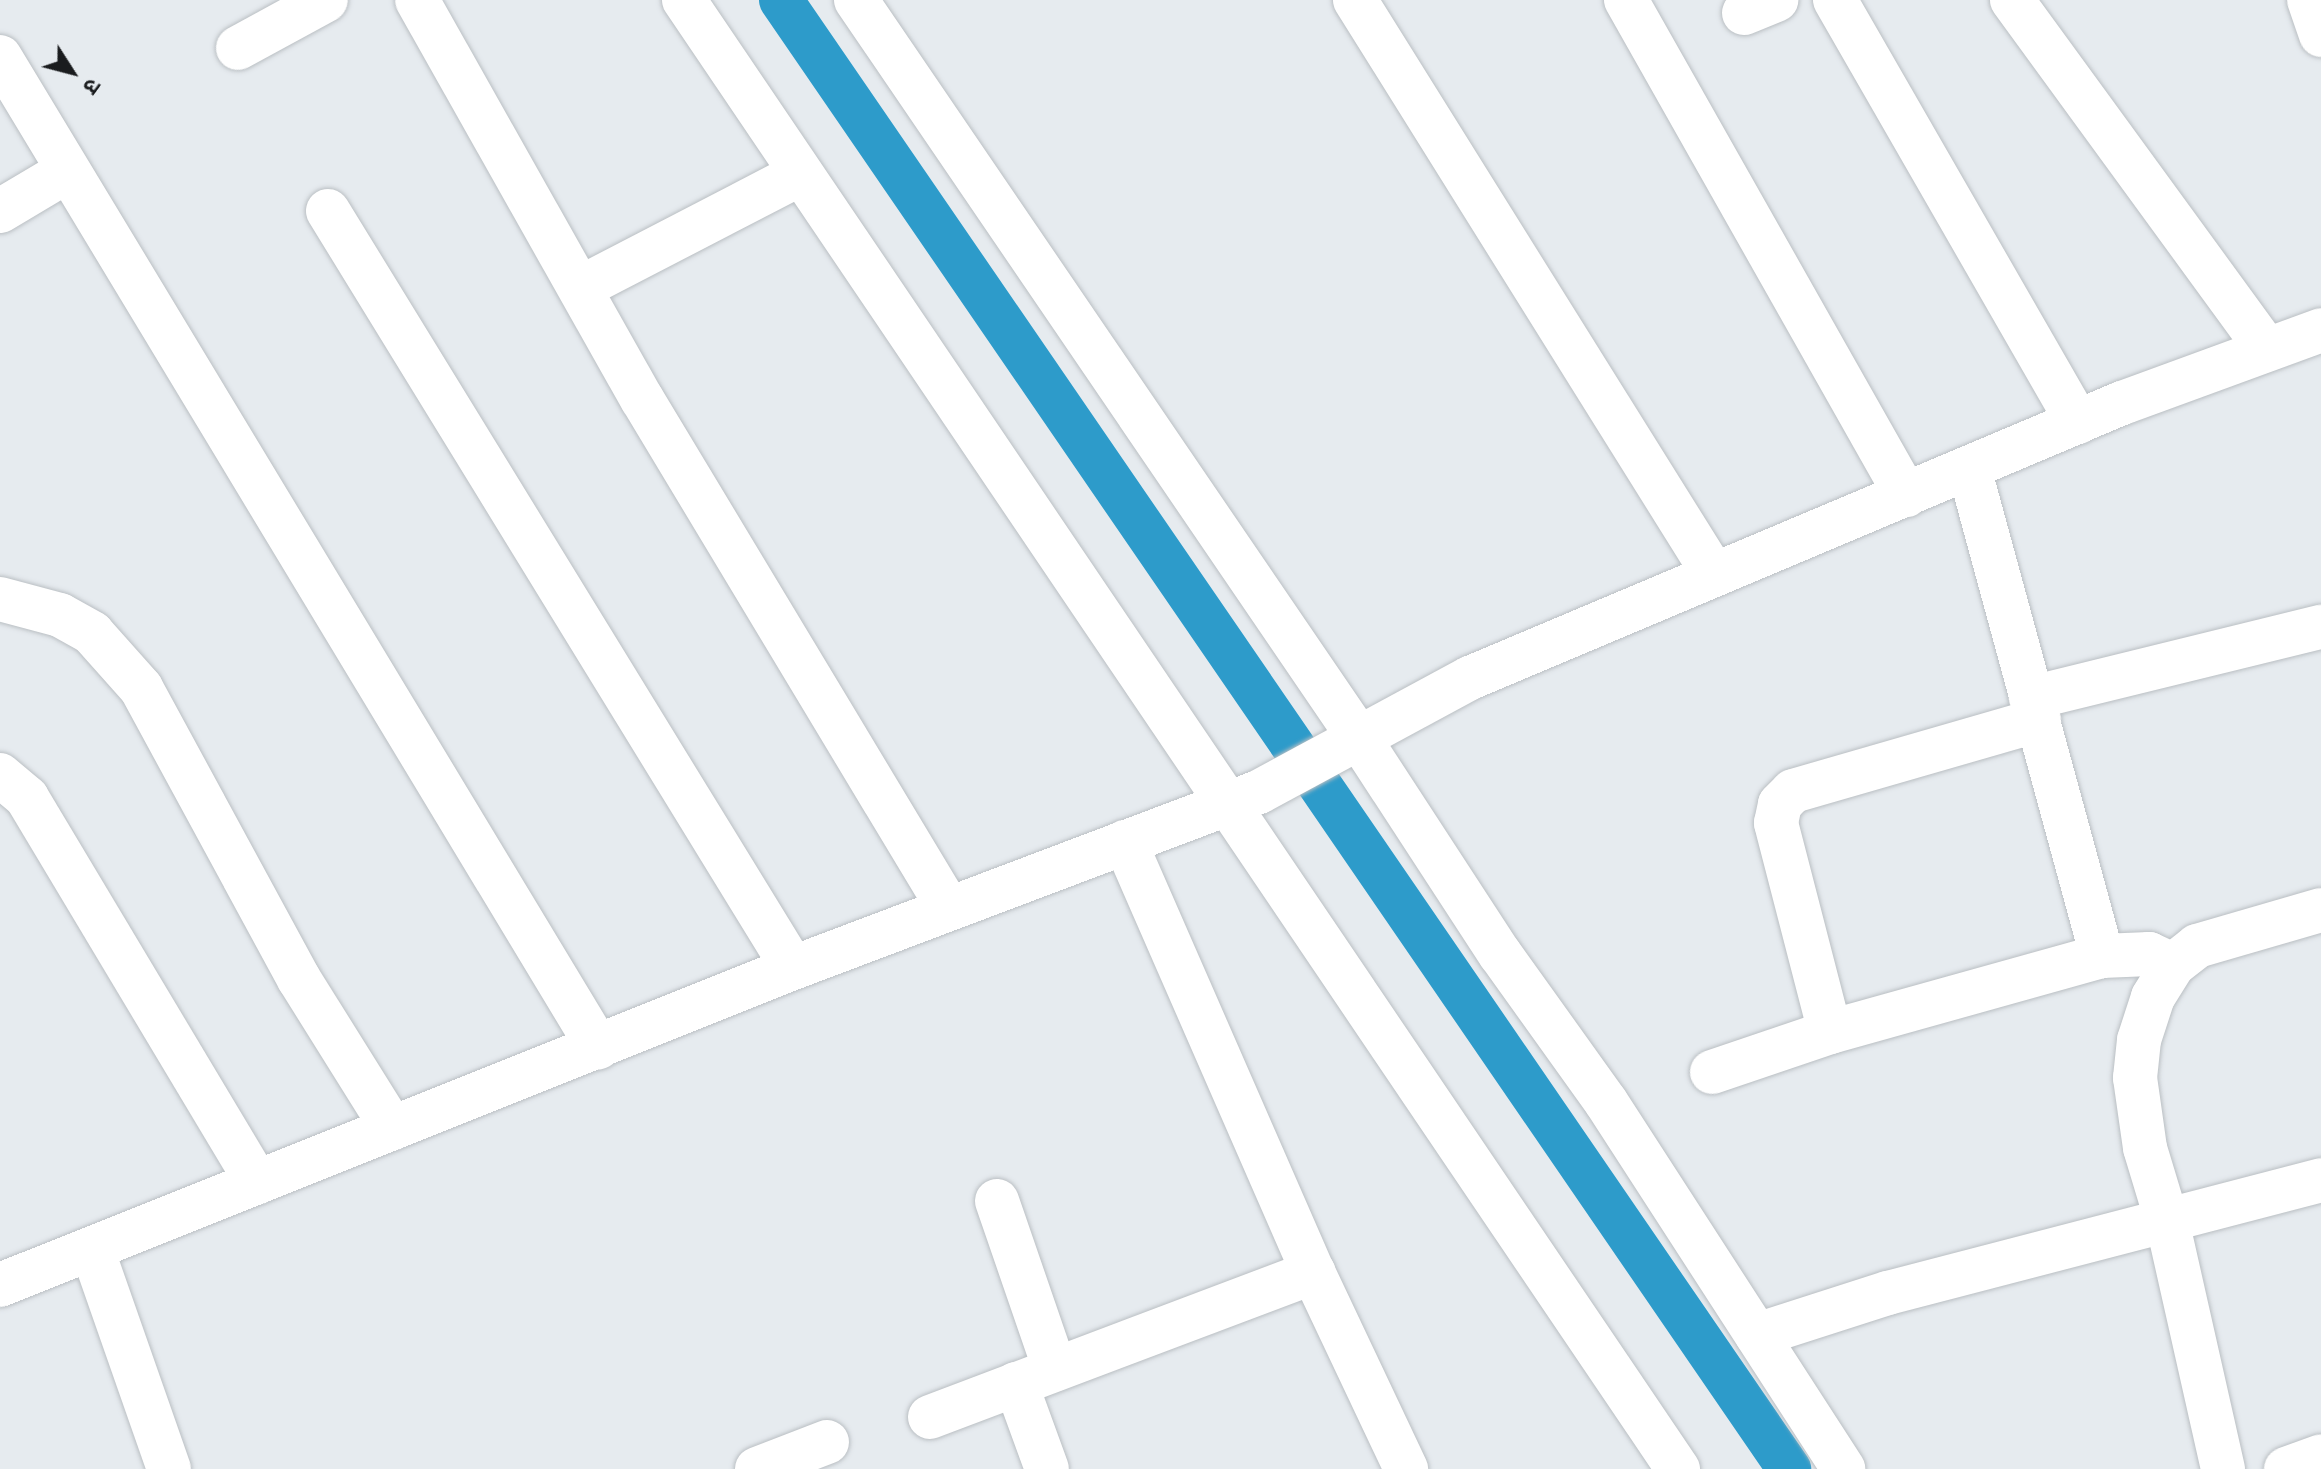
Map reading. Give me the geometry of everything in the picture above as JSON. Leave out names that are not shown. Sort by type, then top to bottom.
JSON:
[{"type":"street","points":[[238,48],[326,0]]},
{"type":"street","points":[[417,0],[580,288],[949,909]]},
{"type":"street","points":[[684,0],[800,174],[1242,798],[1678,1469]]},
{"type":"street","points":[[856,0],[1344,743],[1757,1335],[1843,1469]]},
{"type":"street","points":[[1355,0],[1713,573]]},
{"type":"street","points":[[1626,0],[1906,495]]},
{"type":"street","points":[[1835,0],[2078,422]]},
{"type":"street","points":[[2012,0],[2265,347]]},
{"type":"street","points":[[2309,0],[2321,35]]},
{"type":"street","points":[[0,57],[598,1047]]},
{"type":"street","points":[[0,211],[67,171]]},
{"type":"street","points":[[580,288],[800,174]]},
{"type":"street","points":[[328,211],[793,968]]},
{"type":"street","points":[[0,1285],[793,968],[1242,798],[1470,678],[1713,573],[2078,422],[2265,347],[2321,330]]},
{"type":"street","points":[[1969,468],[2102,956]]},
{"type":"street","points":[[0,599],[60,615],[92,633],[141,688],[299,979],[392,1128]]},
{"type":"street","points":[[1830,1032],[1776,823],[1780,804],[1793,791],[2035,709],[2321,627]]},
{"type":"street","points":[[0,775],[27,798],[257,1182]]},
{"type":"street","points":[[1125,842],[1313,1272],[1406,1469]]},
{"type":"street","points":[[2223,1469],[2167,1221],[2145,1148],[2135,1078],[2139,1040],[2153,997],[2173,965],[2197,946],[2321,910]]},
{"type":"street","points":[[1712,1072],[1830,1032],[2102,956],[2149,954],[2173,965]]},
{"type":"street","points":[[1757,1335],[1903,1289],[2321,1180]]},
{"type":"street","points":[[997,1201],[1036,1377],[1047,1469]]},
{"type":"street","points":[[92,1249],[169,1469]]},
{"type":"street","points":[[930,1417],[1313,1272]]},
{"type":"street","points":[[757,1469],[827,1442]]},
{"type":"street","points":[[2286,1469],[2321,1456]]},
{"type":"waterway","points":[[781,0],[1789,1469]]}]
